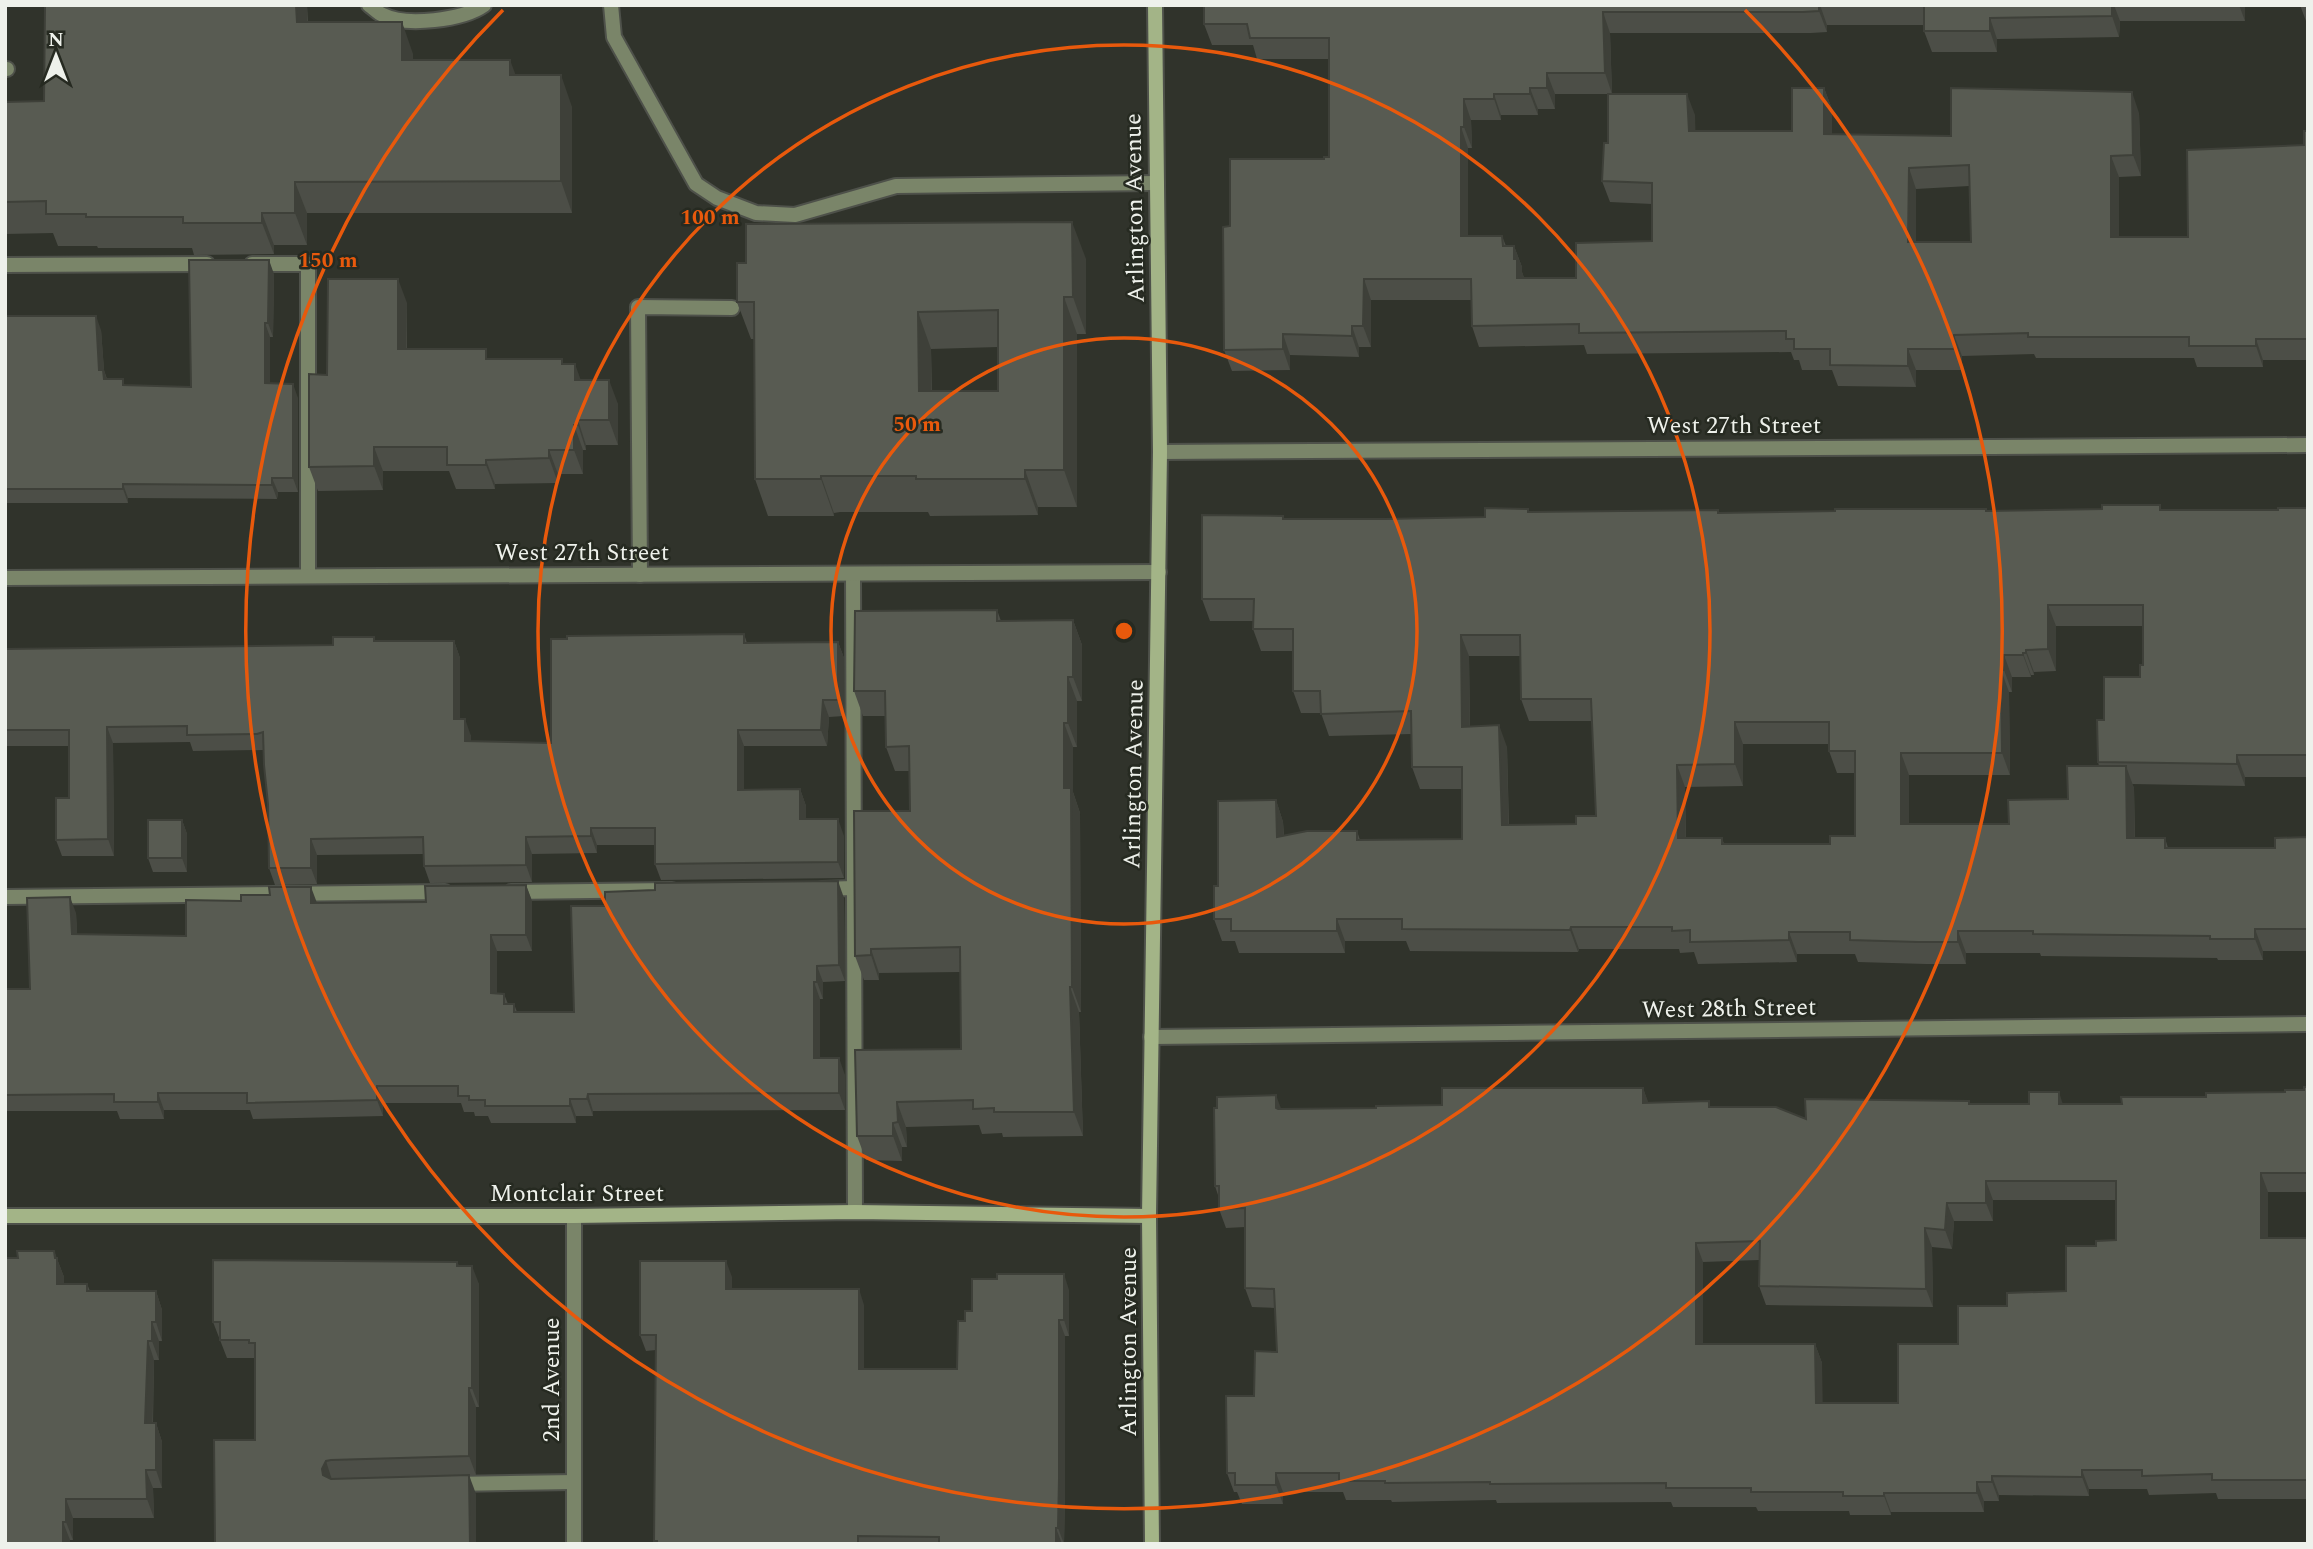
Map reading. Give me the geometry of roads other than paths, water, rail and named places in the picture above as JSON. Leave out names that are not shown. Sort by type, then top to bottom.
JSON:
[{"type":"main road","name":"Arlington Avenue","points":[[1152,1544],[1149,1216],[1160,452],[1155,5]]},
{"type":"main road","name":"Montclair Street","points":[[5,1216],[574,1216],[855,1212],[1149,1216]]},
{"type":"street","points":[[369,5],[384,16],[405,20],[452,19],[484,5]]},
{"type":"street","points":[[611,5],[614,37],[696,184],[717,198],[756,213],[795,215],[896,186],[1157,183]]},
{"type":"street","points":[[5,265],[308,264],[308,576]]},
{"type":"street","points":[[640,575],[638,307],[732,308]]},
{"type":"street","name":"West 27th Street","points":[[1160,452],[2308,445]]},
{"type":"street","name":"West 27th Street","points":[[5,578],[1158,572]]},
{"type":"street","points":[[853,574],[855,1212]]},
{"type":"street","points":[[811,889],[853,888]]},
{"type":"street","points":[[492,892],[686,890]]},
{"type":"street","points":[[5,897],[464,892]]},
{"type":"street","name":"West 28th Street","points":[[1151,1037],[2308,1024]]},
{"type":"street","name":"2nd Avenue","points":[[574,1216],[574,1544]]},
{"type":"street","points":[[436,1484],[574,1482]]}]
